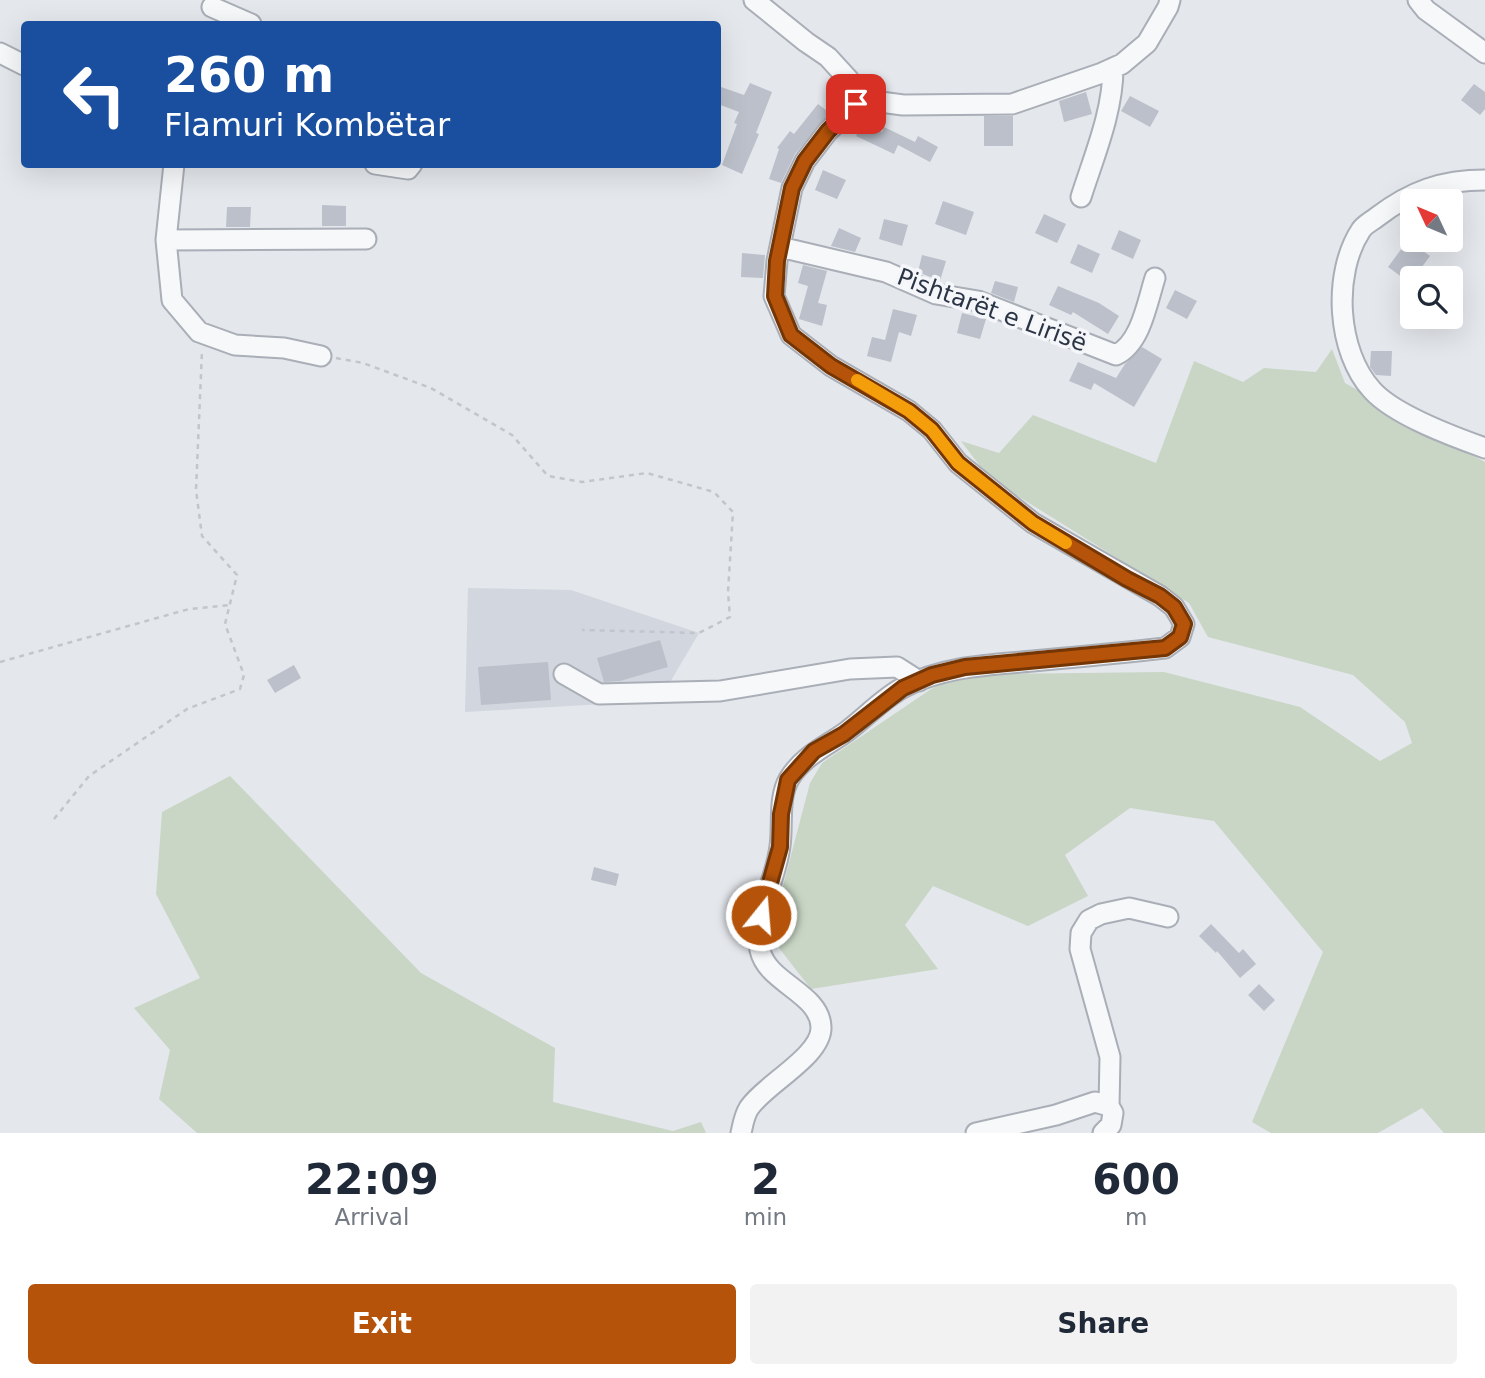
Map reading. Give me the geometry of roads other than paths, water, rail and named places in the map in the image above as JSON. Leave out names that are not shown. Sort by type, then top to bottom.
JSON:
[{"type":"street","points":[[754,0],[828,57],[849,80],[856,104]]},
{"type":"street","points":[[741,1133],[748,1109],[810,1052],[821,1029],[820,1021],[810,1004],[778,977],[761,951],[761,915],[780,847],[781,814],[788,780],[814,751],[844,734],[903,688],[919,681],[965,667],[1165,648],[1180,637],[1184,624],[1174,607],[1160,596],[1033,523],[958,463],[932,430],[909,411],[831,366],[791,335],[775,296],[780,247],[792,188],[805,161],[828,131],[856,104],[873,101],[903,105],[1012,104],[1122,64],[1147,43],[1170,0]]},
{"type":"street","points":[[1418,0],[1426,10],[1485,53]]},
{"type":"street","points":[[211,11],[242,21]]},
{"type":"street","points":[[0,53],[21,64]]},
{"type":"street","points":[[1081,197],[1100,139],[1113,83],[1113,68]]},
{"type":"street","points":[[174,168],[166,240],[172,300],[199,332],[234,345],[284,348],[321,356]]},
{"type":"street","points":[[1485,180],[1468,180],[1422,189],[1387,209],[1361,229],[1346,264],[1342,296],[1343,323],[1351,358],[1372,390],[1394,408],[1485,448]]},
{"type":"street","points":[[166,240],[366,239]]},
{"type":"street","name":"Pishtarët e Lirisë","points":[[780,247],[886,272],[936,294],[978,301],[1116,355],[1123,352],[1134,339],[1155,278]]},
{"type":"street","points":[[564,674],[599,694],[720,691],[862,669],[897,667],[919,681]]},
{"type":"street","points":[[1103,1133],[1111,1125],[1113,1113],[1109,1106],[1110,1057],[1080,949],[1081,933],[1089,920],[1101,914],[1129,908],[1168,917]]},
{"type":"street","points":[[976,1133],[1056,1115],[1095,1102],[1109,1106]]}]
